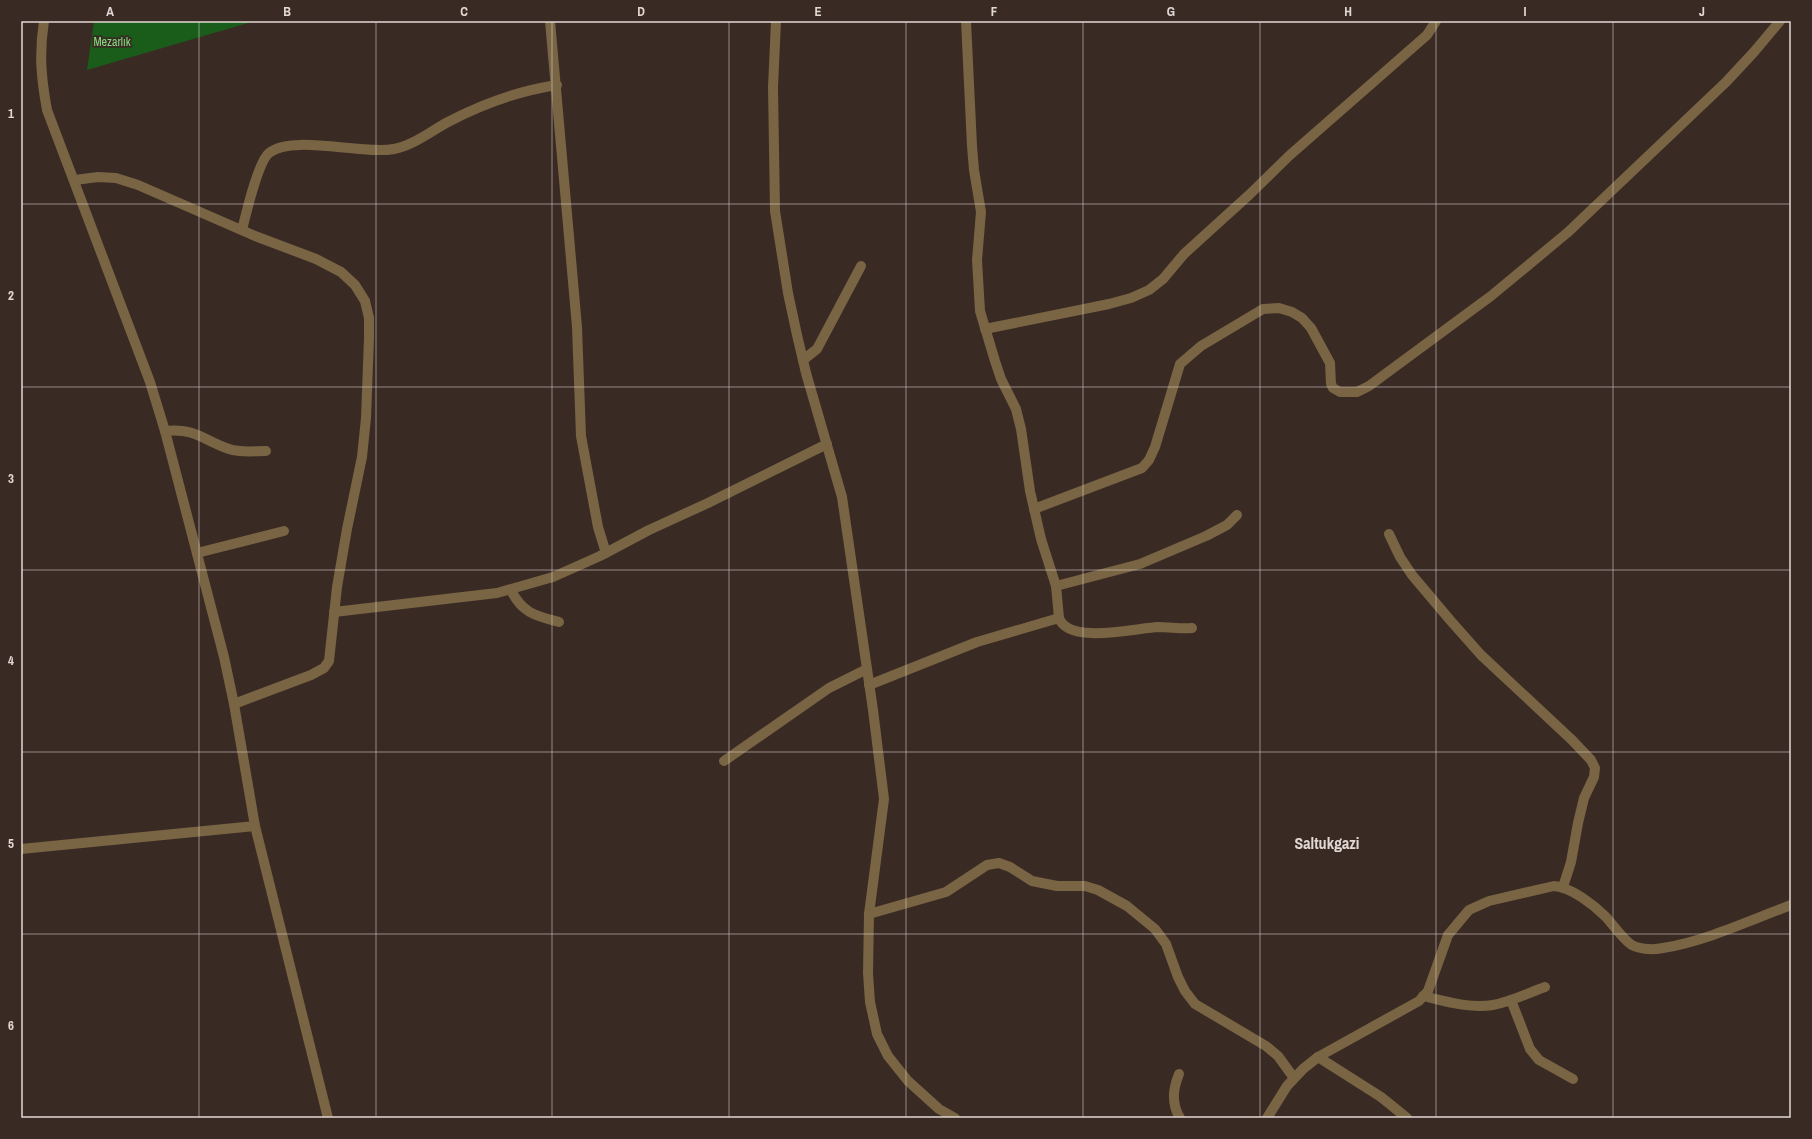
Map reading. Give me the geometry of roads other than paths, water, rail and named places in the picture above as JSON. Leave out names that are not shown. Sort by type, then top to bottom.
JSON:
[{"type":"street","points":[[44,21],[40,46],[41,80],[47,110],[75,180],[150,382],[165,431],[234,704],[255,826],[328,1118]]},
{"type":"street","points":[[550,21],[550,37],[557,85],[577,327],[582,436],[598,527],[606,553]]},
{"type":"street","points":[[776,21],[772,87],[775,211],[788,294],[803,360],[842,497],[870,685],[884,799],[870,914],[868,973],[870,1002],[877,1034],[888,1056],[908,1081],[939,1109],[955,1118]]},
{"type":"street","points":[[966,21],[972,146],[974,170],[981,212],[977,275],[980,311],[1001,379],[1016,409],[1021,429],[1034,509],[1041,539],[1056,586],[1061,623],[1067,628],[1088,633],[1109,633],[1157,627],[1192,628]]},
{"type":"street","points":[[985,329],[1109,304],[1131,298],[1148,290],[1163,279],[1184,254],[1249,195],[1290,155],[1427,35],[1436,21]]},
{"type":"street","points":[[1034,509],[1142,468],[1155,446],[1180,364],[1201,346],[1263,309],[1271,307],[1292,312],[1302,318],[1311,328],[1330,362],[1331,384],[1333,388],[1340,392],[1358,392],[1369,386],[1491,296],[1567,233],[1651,155],[1727,81],[1780,21]]},
{"type":"street","points":[[242,230],[261,165],[268,153],[280,148],[312,145],[332,145],[363,150],[395,149],[409,144],[448,122],[478,108],[529,89],[557,85]]},
{"type":"street","points":[[75,180],[98,177],[116,178],[138,185],[242,230],[316,259],[341,272],[354,285],[364,301],[369,318],[368,380],[362,457],[347,529],[334,612],[329,660],[324,668],[234,704]]},
{"type":"street","points":[[803,360],[817,349],[861,266]]},
{"type":"street","points":[[165,431],[182,430],[196,433],[228,449],[239,451],[266,451]]},
{"type":"street","points":[[334,612],[497,593],[553,576],[606,553],[827,444]]},
{"type":"street","points":[[1056,586],[1140,564],[1206,536],[1226,525],[1237,515]]},
{"type":"street","points":[[197,553],[284,531]]},
{"type":"street","points":[[1389,534],[1400,557],[1412,575],[1450,620],[1481,655],[1572,740],[1591,760],[1595,768],[1594,777],[1584,798],[1571,862],[1563,886]]},
{"type":"street","points":[[511,590],[517,601],[524,608],[535,615],[559,622]]},
{"type":"street","points":[[870,685],[977,642],[1060,618]]},
{"type":"street","points":[[724,762],[829,688],[867,669]]},
{"type":"street","points":[[21,849],[255,826]]},
{"type":"street","points":[[870,914],[946,892],[987,865],[999,863],[1010,867],[1032,881],[1043,884],[1058,886],[1085,886],[1126,906],[1155,929],[1166,944],[1178,977],[1195,1004],[1266,1046],[1278,1056],[1294,1078]]},
{"type":"street","points":[[1267,1118],[1276,1102],[1294,1078],[1318,1057],[1419,1001],[1428,991],[1448,935],[1469,910],[1490,901],[1554,886],[1563,886],[1595,907],[1629,943],[1649,949],[1663,948],[1715,934],[1791,905]]},
{"type":"street","points":[[1423,996],[1467,1005],[1492,1006],[1545,987]]},
{"type":"street","points":[[1511,1000],[1530,1049],[1539,1060],[1573,1078]]},
{"type":"street","points":[[1318,1057],[1381,1097],[1407,1118]]},
{"type":"street","points":[[1179,1074],[1174,1086],[1173,1104],[1180,1118]]},
{"type":"district","name":"Saltukgazi","points":[[1327,843]]},
{"type":"park label","name":"Mezarlık","points":[[112,42]]}]
